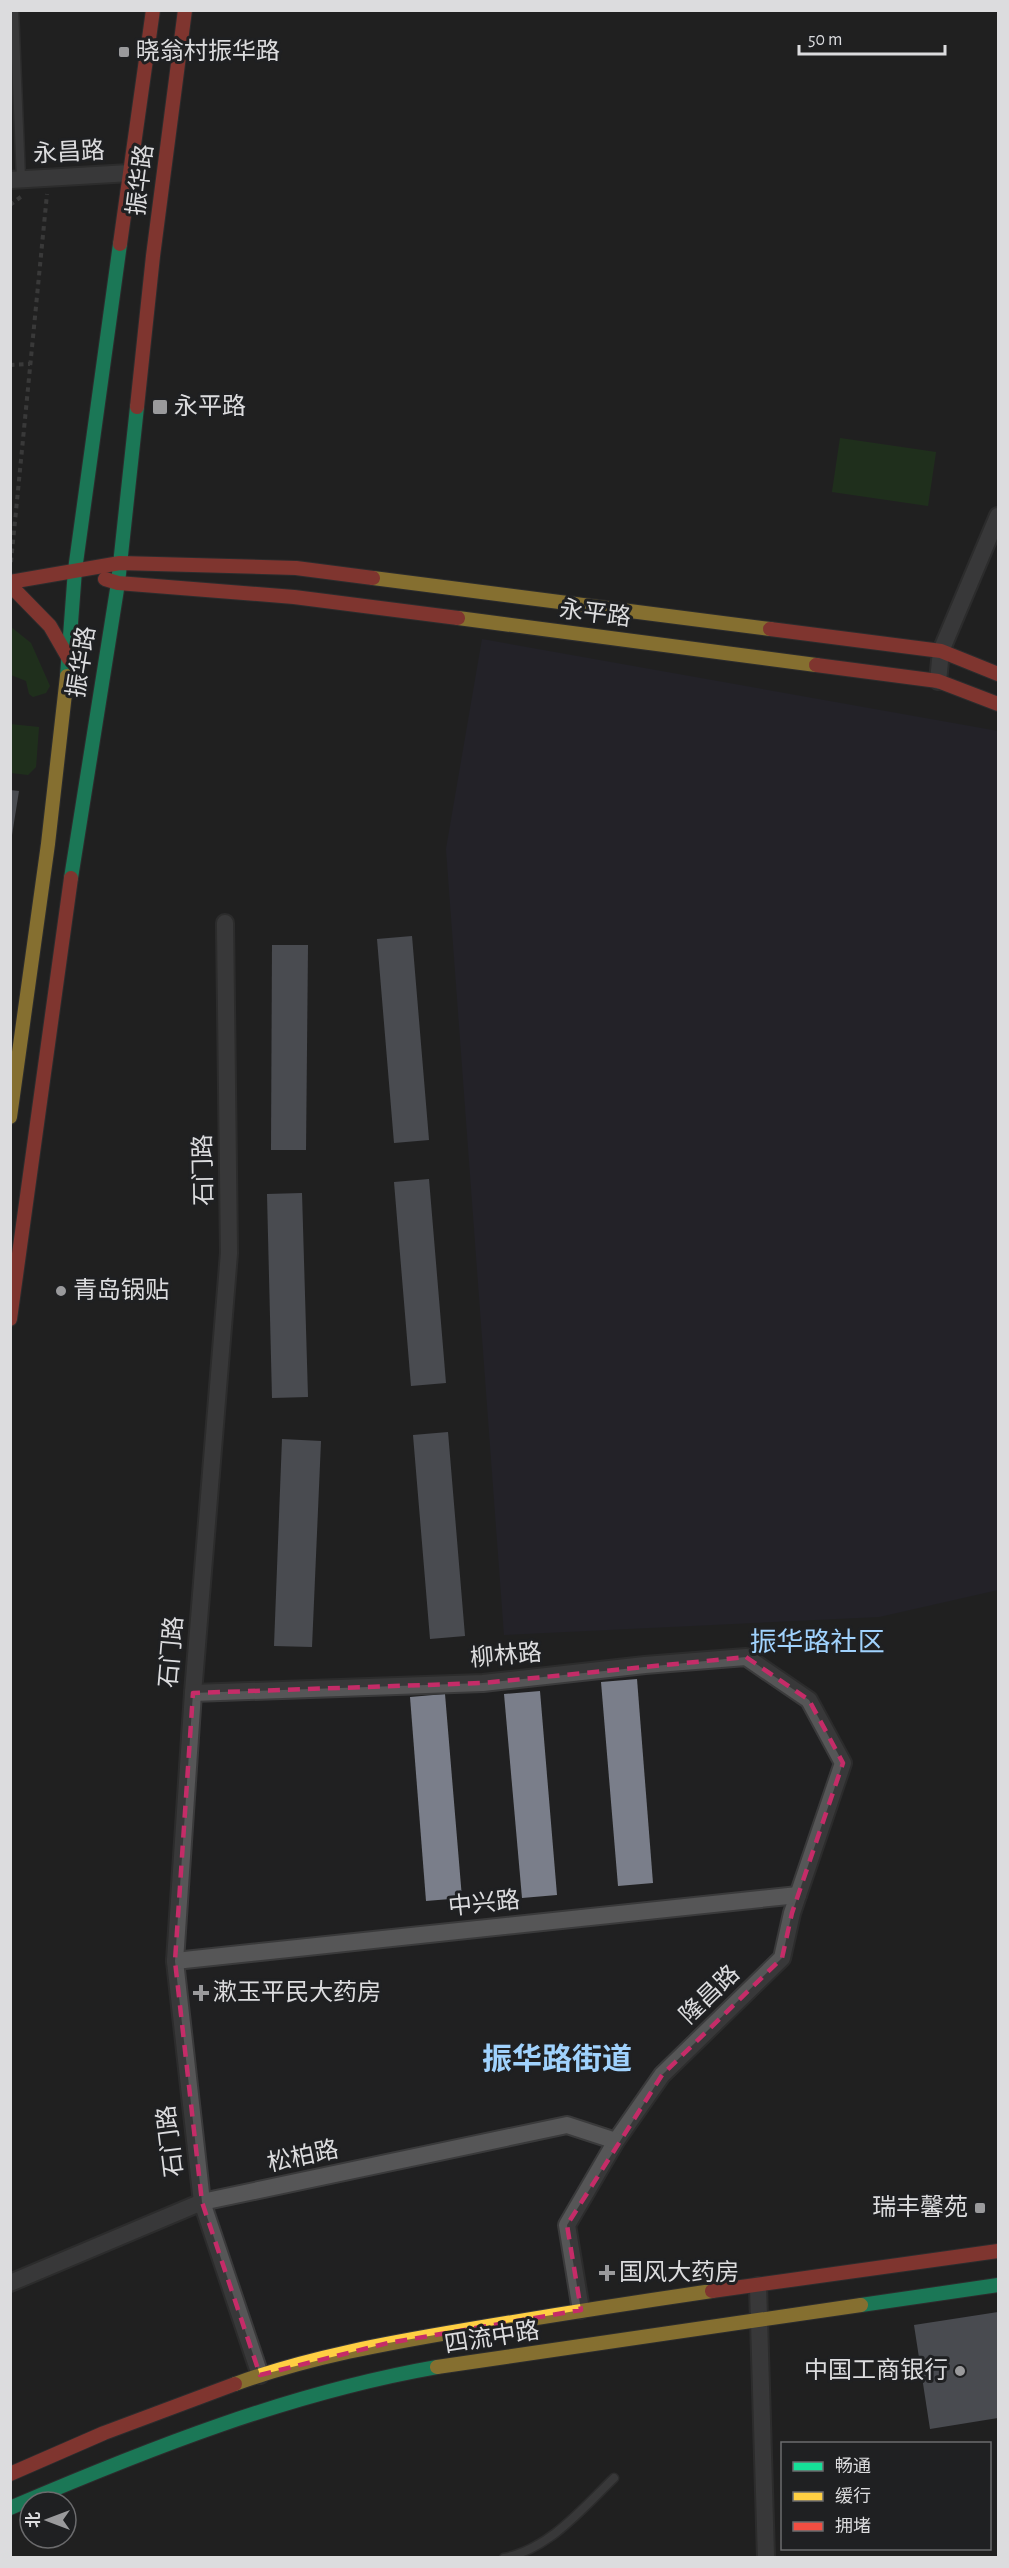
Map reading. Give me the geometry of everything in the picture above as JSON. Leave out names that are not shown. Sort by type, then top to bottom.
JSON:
[{"type":"main road","name":"振华路","points":[[10,1117],[59,752],[69,659],[75,570],[153,10]]},
{"type":"main road","name":"振华路","points":[[10,1319],[74,853],[118,583],[153,256],[185,10]]},
{"type":"main road","name":"永平路","points":[[10,584],[120,563],[296,568],[941,651],[999,674]]},
{"type":"main road","name":"永平路","points":[[75,570],[118,583],[294,597],[938,681],[999,704]]},
{"type":"main road","points":[[10,584],[50,626],[69,659]]},
{"type":"main road","name":"四流中路","points":[[10,2474],[126,2424],[260,2375],[388,2343],[581,2310],[999,2251]]},
{"type":"main road","name":"四流中路","points":[[10,2508],[183,2436],[272,2407],[393,2376],[999,2285]]},
{"type":"street","name":"永昌路","points":[[16,180],[130,173]]},
{"type":"street","points":[[938,681],[941,651],[999,516]]},
{"type":"street","name":"石门路","points":[[225,923],[230,1253],[193,1693],[175,1961],[202,2202],[260,2375]]},
{"type":"street","name":"柳林路","points":[[193,1693],[483,1683],[645,1665],[746,1657],[808,1700]]},
{"type":"street","name":"隆昌路","points":[[581,2310],[567,2225],[616,2141],[662,2075],[782,1958],[798,1895],[843,1763],[808,1700]]},
{"type":"street","name":"中兴路","points":[[175,1961],[798,1895]]},
{"type":"street","name":"松柏路","points":[[10,2283],[202,2202],[567,2125],[616,2141]]},
{"type":"street","points":[[758,2286],[766,2558]]},
{"type":"lane","points":[[14,10],[16,180]]},
{"type":"lane","points":[[504,2558],[521,2554],[559,2530],[614,2478]]},
{"type":"path","points":[[10,563],[48,178]]},
{"type":"path","points":[[10,365],[30,364]]},
{"type":"highlighted area","points":[[746,1657],[809,1700],[843,1763],[792,1913],[782,1958],[662,2075],[567,2225],[581,2310],[388,2343],[260,2375],[202,2202],[175,1961],[193,1693],[483,1683]]},
{"type":"shaded area","points":[[482,639],[998,731],[998,1590],[879,1617],[504,1635],[446,849]]},
{"type":"green space","points":[[840,438],[936,452],[928,506],[832,492]]},
{"type":"green space","points":[[11,627],[31,643],[50,686],[46,693],[33,697],[29,694],[26,681],[11,675]]},
{"type":"green space","points":[[10,724],[39,727],[36,767],[28,775],[11,773]]},
{"type":"building","points":[[10,790],[19,791],[12,835],[10,835]]},
{"type":"building","points":[[412,936],[429,1140],[394,1143],[377,939]]},
{"type":"building","points":[[272,945],[308,945],[306,1150],[271,1150]]},
{"type":"building","points":[[429,1179],[446,1383],[411,1386],[394,1182]]},
{"type":"building","points":[[302,1193],[308,1397],[272,1398],[267,1194]]},
{"type":"building","points":[[448,1432],[465,1636],[430,1639],[413,1435]]},
{"type":"building","points":[[282,1439],[321,1441],[312,1647],[274,1646]]},
{"type":"building","points":[[637,1679],[653,1883],[618,1886],[601,1682]]},
{"type":"building","points":[[540,1691],[557,1895],[522,1898],[504,1694]]},
{"type":"building","points":[[445,1694],[462,1898],[426,1901],[410,1697]]},
{"type":"building","name":"中国工商银行","points":[[998,2312],[998,2418],[930,2429],[914,2325]]},
{"type":"traffic: fast","points":[[67,676],[75,570],[120,244]]},
{"type":"traffic: fast","points":[[71,878],[118,583],[137,407]]},
{"type":"traffic: fast","points":[[861,2305],[998,2285]]},
{"type":"traffic: fast","points":[[10,2508],[167,2444],[273,2407],[382,2378],[437,2367]]},
{"type":"traffic: slow","points":[[373,578],[770,629]]},
{"type":"traffic: slow","points":[[458,618],[816,665]]},
{"type":"traffic: slow","points":[[10,1117],[48,844],[67,676]]},
{"type":"traffic: slow","points":[[235,2384],[320,2358],[378,2346],[712,2291]]},
{"type":"traffic: slow","points":[[437,2367],[861,2305]]},
{"type":"traffic: jam","points":[[120,244],[153,10]]},
{"type":"traffic: jam","points":[[137,407],[153,256],[185,10]]},
{"type":"traffic: jam","points":[[10,582],[120,563],[296,568],[373,578]]},
{"type":"traffic: jam","points":[[105,579],[118,583],[294,597],[458,618]]},
{"type":"traffic: jam","points":[[10,585],[50,626],[69,659]]},
{"type":"traffic: jam","points":[[770,629],[941,651],[998,674]]},
{"type":"traffic: jam","points":[[816,665],[938,681],[998,704]]},
{"type":"traffic: jam","points":[[10,1319],[71,878]]},
{"type":"traffic: jam","points":[[712,2291],[998,2251]]},
{"type":"traffic: jam","points":[[10,2474],[104,2433],[235,2384]]},
{"type":"place","name":"晓翁村振华路","points":[[124,52]]},
{"type":"place","name":"永平路","points":[[160,407]]},
{"type":"place","name":"青岛锅贴","points":[[61,1291]]},
{"type":"place","name":"漱玉平民大药房","points":[[201,1993]]},
{"type":"place","name":"瑞丰馨苑","points":[[980,2208]]},
{"type":"place","name":"国风大药房","points":[[607,2273]]},
{"type":"place","name":"中国工商银行","points":[[960,2371]]},
{"type":"district","name":"振华路社区","points":[[817,1642]]},
{"type":"district","name":"振华路街道","points":[[557,2060]]}]
